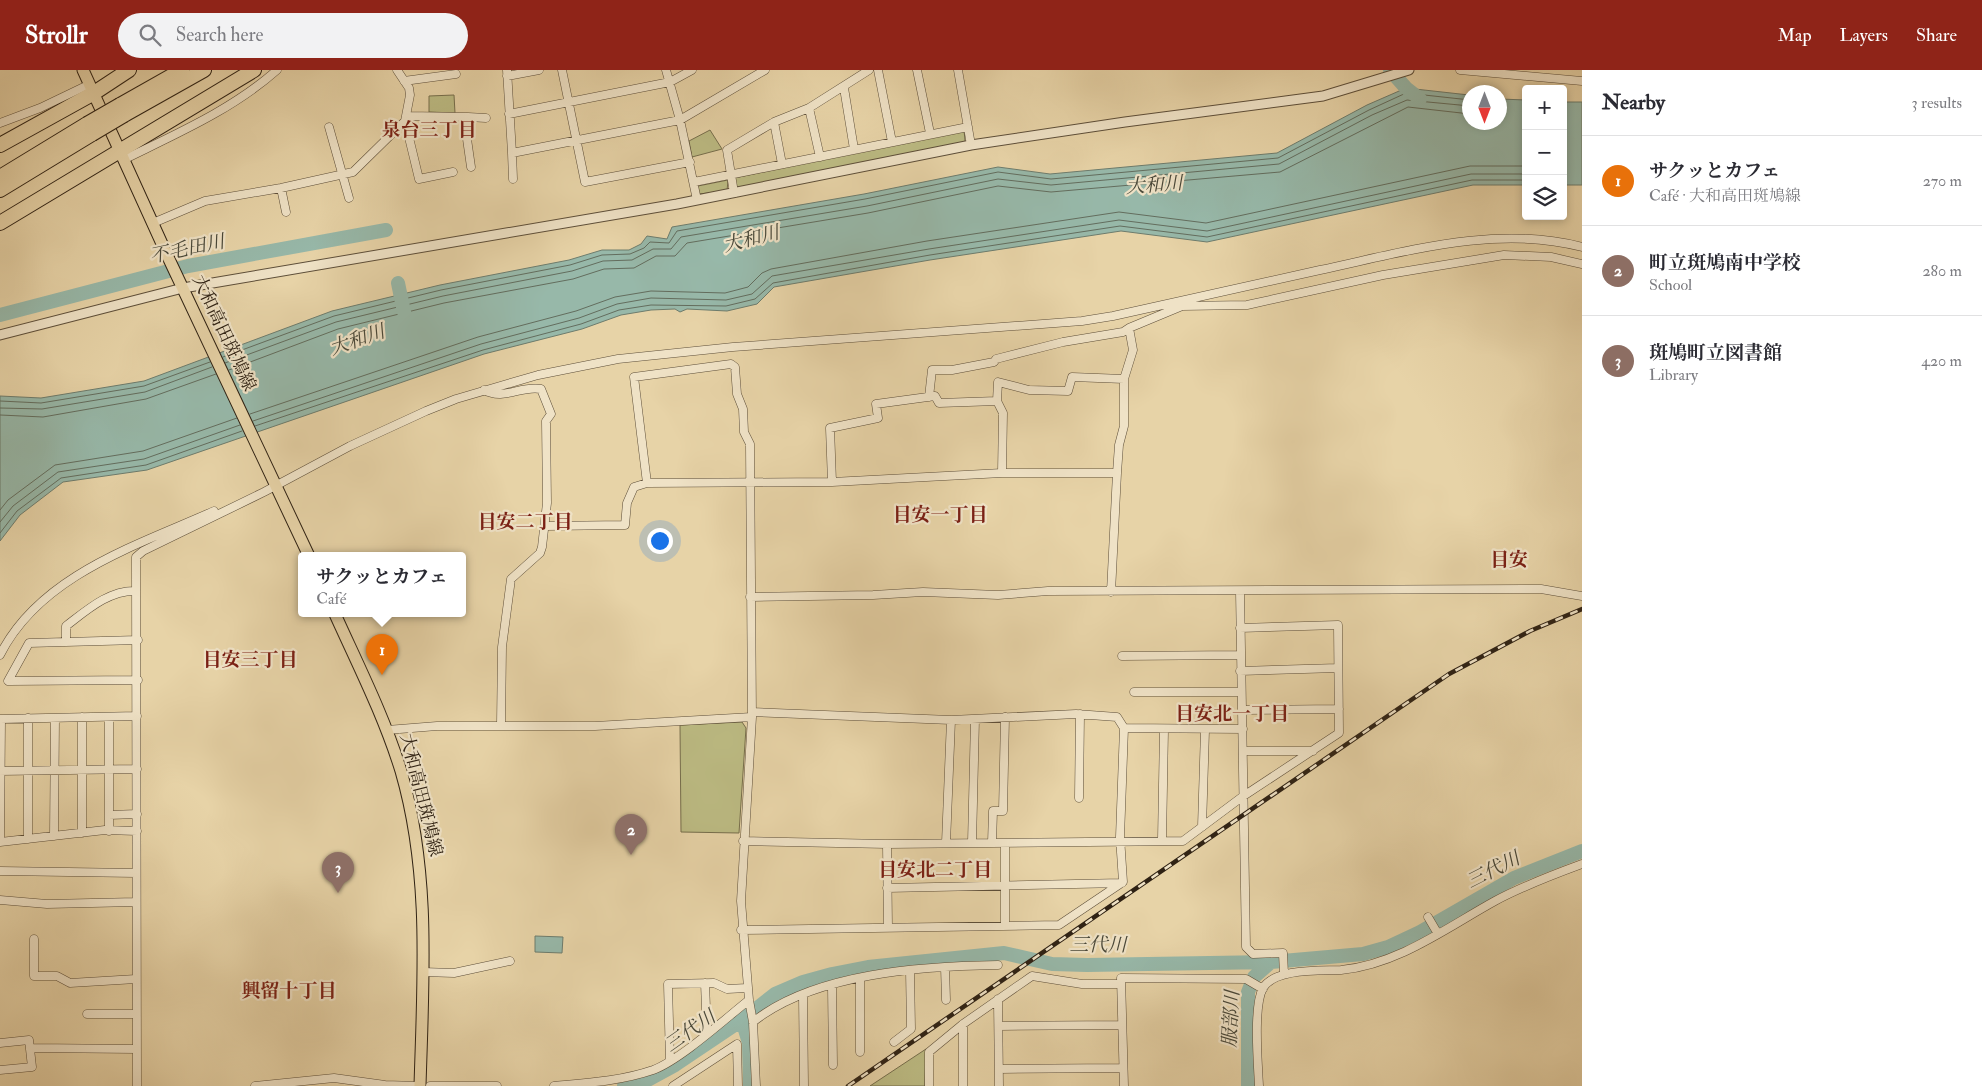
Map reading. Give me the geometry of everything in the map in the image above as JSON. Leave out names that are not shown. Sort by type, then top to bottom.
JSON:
[{"type":"highway","points":[[0,145],[92,88],[129,70]]},
{"type":"highway","points":[[0,177],[90,129],[182,70]]},
{"type":"highway","points":[[122,110],[204,70]]},
{"type":"highway","points":[[0,223],[123,154],[254,70]]},
{"type":"highway","points":[[0,190],[90,129]]},
{"type":"main road","name":"大和高田斑鳩線","points":[[83,70],[123,154],[152,224],[307,552]]},
{"type":"main road","name":"大和高田斑鳩線","points":[[335,617],[387,730],[401,772],[420,858],[424,905],[419,1086]]},
{"type":"street","points":[[123,154],[231,105],[254,90],[278,70]]},
{"type":"street","points":[[397,70],[410,95],[406,118],[419,179],[453,172]]},
{"type":"street","points":[[513,179],[507,73],[539,70]]},
{"type":"street","points":[[562,70],[585,182],[690,162]]},
{"type":"street","points":[[666,70],[680,120],[697,200]]},
{"type":"street","points":[[509,114],[670,82],[692,70]]},
{"type":"street","points":[[512,153],[680,120],[766,70]]},
{"type":"street","points":[[734,194],[727,150],[774,122],[809,108],[844,88],[869,70]]},
{"type":"street","points":[[878,70],[892,142]]},
{"type":"street","points":[[917,70],[930,133]]},
{"type":"street","points":[[958,70],[971,145]]},
{"type":"street","points":[[0,335],[183,288],[734,194],[971,145],[1125,122],[1310,98],[1370,83],[1409,70]]},
{"type":"street","points":[[1460,70],[1582,80]]},
{"type":"street","points":[[404,81],[440,73],[456,74]]},
{"type":"street","points":[[0,123],[92,88]]},
{"type":"street","points":[[844,88],[854,149]]},
{"type":"street","points":[[809,108],[820,157]]},
{"type":"street","points":[[468,117],[466,139],[472,167]]},
{"type":"street","points":[[152,224],[205,202],[353,172],[406,118],[486,118]]},
{"type":"street","points":[[774,122],[782,164]]},
{"type":"street","points":[[329,127],[349,198]]},
{"type":"street","points":[[694,182],[930,133],[968,127]]},
{"type":"street","points":[[281,188],[286,212]]},
{"type":"street","points":[[137,1086],[138,640],[136,557],[143,551],[264,492],[350,446],[426,411],[484,390],[538,374],[618,359],[844,337],[1044,325],[1113,316],[1182,303],[1387,256],[1459,243],[1518,238],[1552,241],[1582,247]]},
{"type":"street","points":[[929,397],[932,370],[952,370],[994,362],[996,359],[1016,353],[1123,332],[1182,303],[1247,305],[1383,275],[1504,255],[1551,257],[1582,264]]},
{"type":"street","points":[[1110,592],[1119,445],[1124,426],[1124,379],[1133,350],[1129,328]]},
{"type":"street","points":[[647,483],[634,377],[731,364],[735,367],[737,394],[743,409],[744,432],[750,444],[752,715],[744,841],[742,930],[749,1000],[754,1022],[756,1086]]},
{"type":"street","points":[[1002,473],[1003,413],[997,401],[998,382],[1029,390],[1068,391],[1072,377],[1124,379]]},
{"type":"street","points":[[484,390],[502,395],[534,388],[541,389],[551,414],[546,421],[548,477],[546,526],[540,552],[511,578],[502,647],[501,725]]},
{"type":"street","points":[[832,482],[830,428],[878,418],[876,404],[935,396],[940,403],[997,401]]},
{"type":"street","points":[[546,526],[625,525],[629,496],[634,488],[647,483],[832,482],[1002,473],[1117,473]]},
{"type":"street","points":[[0,655],[22,623],[42,601],[78,575],[215,511],[264,492]]},
{"type":"street","points":[[750,597],[873,595],[923,592],[998,595],[1048,591],[1541,589],[1582,596]]},
{"type":"street","points":[[66,642],[66,626],[94,605],[122,590],[136,591]]},
{"type":"street","points":[[1240,591],[1246,947],[1253,954],[1283,953],[1284,973]]},
{"type":"street","points":[[744,841],[887,844],[1183,841],[1242,796],[1339,733],[1338,625],[1240,628]]},
{"type":"street","points":[[138,640],[29,643],[8,681],[138,680]]},
{"type":"street","points":[[1122,656],[1240,655]]},
{"type":"street","points":[[1240,671],[1338,668]]},
{"type":"street","points":[[1134,692],[1241,692]]},
{"type":"street","points":[[1242,710],[1339,710]]},
{"type":"street","points":[[387,730],[437,726],[595,726],[752,715],[950,720],[1080,714],[1117,717],[1124,728],[1120,836],[1122,843],[1122,883]]},
{"type":"street","points":[[1079,798],[1080,714]]},
{"type":"street","points":[[137,716],[1,719],[0,842],[109,830],[137,831]]},
{"type":"street","points":[[82,717],[82,833]]},
{"type":"street","points":[[109,717],[109,830]]},
{"type":"street","points":[[992,843],[992,811],[1003,811],[1005,717]]},
{"type":"street","points":[[28,718],[28,839]]},
{"type":"street","points":[[54,836],[55,718]]},
{"type":"street","points":[[972,843],[975,719]]},
{"type":"street","points":[[946,843],[950,720]]},
{"type":"street","points":[[1124,728],[1164,730],[1243,729]]},
{"type":"street","points":[[1162,840],[1164,730]]},
{"type":"street","points":[[1202,827],[1204,730]]},
{"type":"street","points":[[1244,751],[1313,751]]},
{"type":"street","points":[[0,771],[137,769]]},
{"type":"street","points":[[109,814],[137,814]]},
{"type":"street","points":[[1005,842],[1005,926]]},
{"type":"street","points":[[887,844],[888,928]]},
{"type":"street","points":[[1259,1086],[1258,1008],[1261,988],[1272,978],[1284,973],[1352,969],[1374,964],[1408,950],[1496,900],[1544,878],[1582,864]]},
{"type":"street","points":[[0,871],[136,873]]},
{"type":"street","points":[[742,930],[1059,925],[1122,883]]},
{"type":"street","points":[[887,888],[1122,883]]},
{"type":"street","points":[[0,900],[47,904],[136,902]]},
{"type":"street","points":[[1429,918],[1438,934]]},
{"type":"street","points":[[34,940],[34,976],[57,976],[70,983],[136,979]]},
{"type":"street","points":[[423,972],[454,973],[510,961]]},
{"type":"street","points":[[754,1022],[778,1004],[860,979],[910,970],[998,966]]},
{"type":"street","points":[[945,967],[946,1000]]},
{"type":"street","points":[[894,1042],[911,1029],[910,970]]},
{"type":"street","points":[[929,1086],[929,1052],[963,1024],[1032,976],[1082,984],[1122,984]]},
{"type":"street","points":[[1124,1086],[1121,978],[1246,979],[1261,988]]},
{"type":"street","points":[[860,979],[860,1052]]},
{"type":"street","points":[[705,983],[706,1034]]},
{"type":"street","points":[[670,1060],[668,984],[714,983],[727,989],[748,988]]},
{"type":"street","points":[[832,986],[833,1065]]},
{"type":"street","points":[[803,995],[804,1086]]},
{"type":"street","points":[[998,999],[999,1086]]},
{"type":"street","points":[[554,1086],[618,1079],[654,1070],[706,1034],[749,1000]]},
{"type":"street","points":[[88,1014],[136,1014]]},
{"type":"street","points":[[963,1024],[963,1086]]},
{"type":"street","points":[[999,1026],[1122,1025]]},
{"type":"street","points":[[0,1042],[29,1040],[32,1067],[0,1070]]},
{"type":"street","points":[[673,1086],[736,1044],[738,1086]]},
{"type":"street","points":[[30,1048],[137,1049]]},
{"type":"street","points":[[999,1069],[1123,1068]]},
{"type":"street","points":[[255,1086],[334,1078],[385,1085],[419,1086]]},
{"type":"street","points":[[430,1086],[497,1086]]},
{"type":"shaded area","points":[[454,95],[455,113],[429,112],[429,96]]},
{"type":"shaded area","points":[[710,130],[722,149],[692,157],[689,141]]},
{"type":"shaded area","points":[[964,130],[965,141],[963,143],[739,188],[736,187],[734,178]]},
{"type":"shaded area","points":[[728,180],[727,191],[699,194],[698,186]]},
{"type":"shaded area","points":[[742,722],[746,728],[739,833],[681,832],[680,725]]},
{"type":"shaded area","points":[[926,1049],[925,1086],[870,1086]]},
{"type":"water","name":"大和川","points":[[1406,88],[1462,94],[1462,130],[1507,130],[1507,99],[1522,100],[1522,185],[1473,185],[1207,242],[1121,231],[930,260],[774,287],[757,304],[727,311],[687,309],[680,312],[675,309],[651,310],[621,315],[582,329],[484,354],[147,470],[63,482],[20,515],[0,541],[0,396],[41,398],[144,381],[332,311],[440,285],[569,260],[602,250],[629,250],[641,244],[647,236],[667,239],[672,227],[864,194],[998,167],[1050,174],[1277,153],[1367,105]]},
{"type":"water","points":[[1567,102],[1582,102],[1582,185],[1567,185]]},
{"type":"water","points":[[535,936],[563,937],[562,953],[535,952]]},
{"type":"waterway","points":[[1390,70],[1406,88],[1420,99]]},
{"type":"waterway","name":"不毛田川","points":[[0,315],[188,266],[386,230]]},
{"type":"waterway","name":"不毛田川","points":[[398,283],[404,312]]},
{"type":"waterway","name":"三代川","points":[[624,1086],[644,1082],[675,1065],[742,1020],[775,994],[803,982],[832,974],[868,967],[1004,953],[1052,964],[1087,965],[1271,962],[1363,954],[1388,947],[1420,932],[1514,878],[1582,851]]},
{"type":"waterway","name":"服部川","points":[[1248,1086],[1248,992],[1254,977],[1271,962]]},
{"type":"waterway","points":[[742,1020],[749,1043],[750,1086]]},
{"type":"railway","points":[[848,1086],[1449,674],[1530,631],[1582,609]]},
{"type":"place","name":"サクッとカフェ","points":[[382,675]]},
{"type":"place","name":"町立斑鳩南中学校","points":[[631,855]]},
{"type":"place","name":"斑鳩町立図書館","points":[[338,893]]},
{"type":"district","name":"泉台三丁目","points":[[429,130]]},
{"type":"district","name":"目安一丁目","points":[[940,515]]},
{"type":"district","name":"目安二丁目","points":[[525,522]]},
{"type":"district","name":"目安","points":[[1509,560]]},
{"type":"district","name":"目安三丁目","points":[[250,660]]},
{"type":"district","name":"目安北一丁目","points":[[1232,714]]},
{"type":"district","name":"目安北二丁目","points":[[935,870]]},
{"type":"district","name":"興留十丁目","points":[[289,991]]}]
